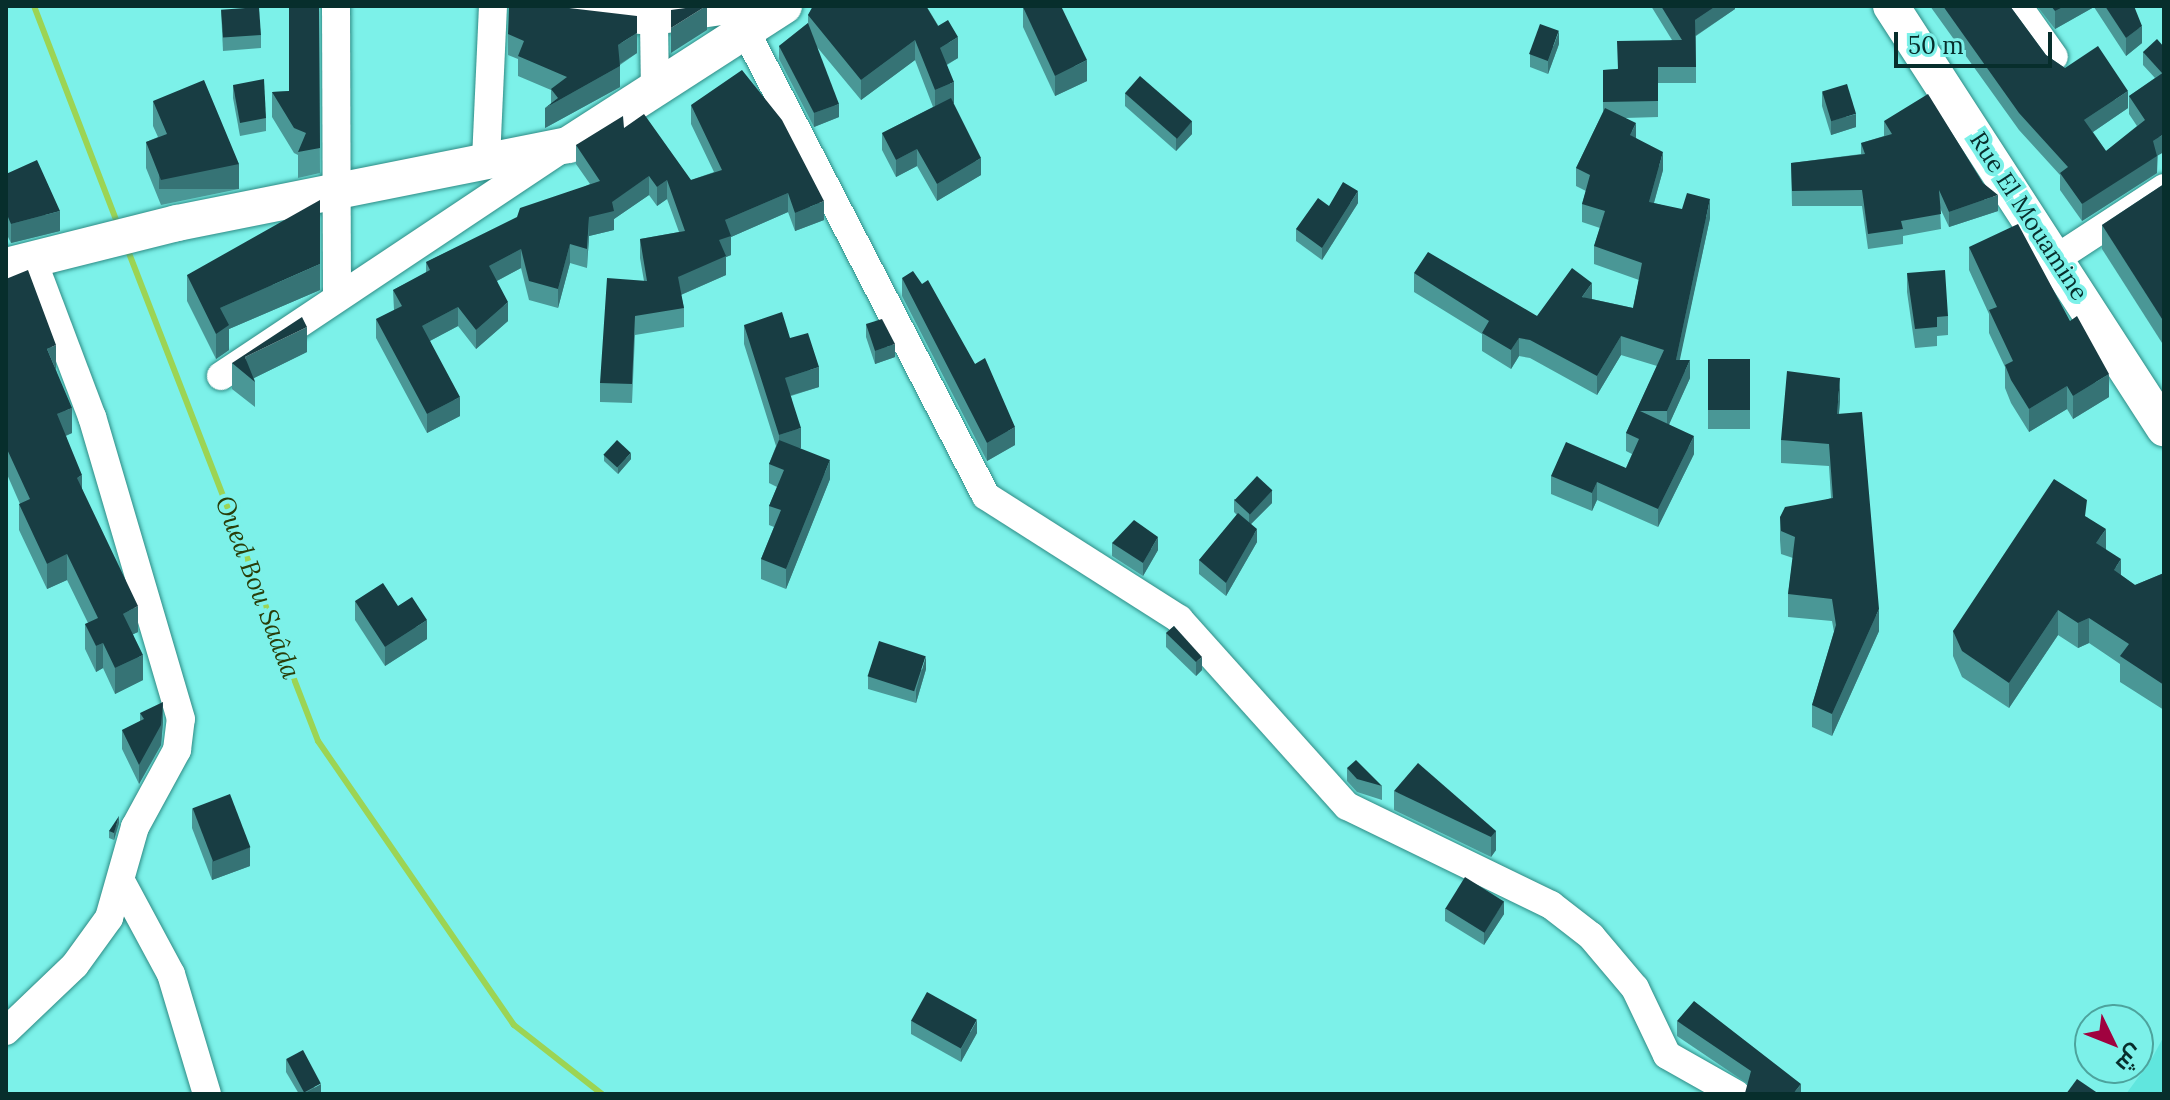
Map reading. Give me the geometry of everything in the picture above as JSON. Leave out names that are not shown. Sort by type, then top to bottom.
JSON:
[{"type":"main road","name":"Rue El Mouamine","points":[[1891,6],[2057,258],[2164,428]]},
{"type":"main road","points":[[28,259],[177,223],[336,196],[486,160],[568,145],[655,92],[757,14]]},
{"type":"street","points":[[336,6],[337,294]]},
{"type":"street","points":[[486,160],[493,6]]},
{"type":"street","points":[[579,6],[579,15],[654,21],[757,14],[986,496],[1179,619],[1347,806],[1551,905],[1591,936],[1635,988],[1667,1055],[1736,1094]]},
{"type":"street","points":[[2018,6],[2054,57]]},
{"type":"street","points":[[654,21],[655,92]]},
{"type":"street","points":[[221,376],[337,294],[568,145]]},
{"type":"street","points":[[2057,258],[2164,188]]},
{"type":"street","points":[[6,1031],[75,965],[123,885],[135,827],[172,760],[181,719],[92,417],[28,259]]},
{"type":"street","points":[[123,885],[171,974],[207,1094]]},
{"type":"shaded area","points":[[2164,1036],[2164,1094],[2126,1094],[2133,1084],[2154,1084],[2154,1054]]},
{"type":"building","points":[[289,6],[319,6],[320,148],[298,152],[306,133],[294,128],[272,92],[289,91]]},
{"type":"building","points":[[509,6],[568,6],[637,16],[637,33],[618,45],[620,66],[545,108],[558,98],[551,89],[567,77],[518,56],[524,41],[508,34]]},
{"type":"building","points":[[706,6],[671,28],[671,10]]},
{"type":"building","points":[[813,6],[926,6],[938,26],[948,20],[958,37],[940,48],[954,82],[935,90],[915,40],[861,80],[808,15]]},
{"type":"building","points":[[1025,6],[1061,6],[1087,60],[1055,76]]},
{"type":"building","points":[[1661,6],[1716,6],[1695,20],[1696,67],[1658,67],[1658,101],[1603,102],[1603,70],[1618,69],[1617,41],[1682,40]]},
{"type":"building","points":[[1943,6],[2010,6],[2046,55],[2065,68],[2098,46],[2128,91],[2084,120],[2106,151],[2145,120],[2129,96],[2164,72],[2164,134],[2153,141],[2157,156],[2082,204],[2060,173],[2068,167],[2019,113]]},
{"type":"building","points":[[2105,6],[2134,6],[2142,26],[2126,38]]},
{"type":"building","points":[[259,7],[261,35],[223,38],[221,10]]},
{"type":"building","points":[[808,23],[839,104],[814,113],[779,46]]},
{"type":"building","points":[[1540,24],[1559,31],[1548,61],[1529,54]]},
{"type":"building","points":[[2157,39],[2164,47],[2162,73],[2143,52]]},
{"type":"building","points":[[742,70],[782,120],[824,201],[795,213],[788,193],[725,220],[731,236],[719,240],[726,256],[678,277],[684,308],[635,316],[632,384],[600,383],[607,278],[647,281],[640,239],[685,231],[667,180],[657,187],[649,176],[612,202],[614,211],[589,217],[587,249],[570,244],[558,289],[529,281],[521,249],[489,266],[508,302],[476,330],[458,307],[422,326],[460,397],[427,414],[376,319],[402,306],[393,290],[430,270],[426,262],[517,217],[520,208],[600,181],[576,145],[623,116],[624,128],[644,114],[691,180],[722,170],[691,105]]},
{"type":"building","points":[[1140,76],[1192,121],[1177,139],[1125,93]]},
{"type":"building","points":[[264,79],[266,118],[240,123],[233,85]]},
{"type":"building","points":[[204,80],[239,164],[161,180],[146,142],[167,134],[153,101]]},
{"type":"building","points":[[1847,84],[1856,114],[1831,121],[1822,92]]},
{"type":"building","points":[[1928,94],[1983,183],[1998,195],[1949,212],[1939,190],[1941,214],[1901,221],[1903,229],[1868,234],[1862,190],[1792,191],[1791,163],[1865,154],[1861,143],[1892,134],[1884,121]]},
{"type":"building","points":[[951,98],[981,158],[937,184],[917,149],[896,160],[882,133]]},
{"type":"building","points":[[1605,108],[1636,123],[1630,135],[1663,152],[1649,202],[1682,209],[1687,193],[1710,199],[1676,360],[1690,360],[1667,411],[1640,411],[1694,436],[1658,509],[1597,482],[1592,493],[1551,476],[1566,442],[1626,468],[1639,439],[1626,433],[1664,350],[1621,336],[1597,376],[1530,340],[1519,338],[1511,350],[1482,333],[1489,321],[1414,273],[1428,252],[1537,316],[1572,268],[1592,283],[1582,297],[1633,308],[1642,263],[1594,246],[1605,211],[1582,204],[1590,175],[1576,168]]},
{"type":"building","points":[[37,160],[60,211],[11,224],[6,218],[6,174]]},
{"type":"building","points":[[1343,182],[1358,191],[1322,248],[1296,229],[1318,198],[1329,206]]},
{"type":"building","points":[[2164,184],[2164,322],[2102,225]]},
{"type":"building","points":[[320,200],[320,264],[220,308],[229,325],[216,334],[187,275]]},
{"type":"building","points":[[2018,224],[2070,321],[2077,316],[2109,374],[2073,396],[2067,386],[2029,409],[2005,365],[2013,361],[1989,310],[1997,307],[1969,247]]},
{"type":"building","points":[[28,270],[56,345],[47,349],[72,408],[57,414],[82,475],[77,478],[138,606],[123,614],[143,655],[115,668],[103,643],[96,646],[85,624],[98,618],[67,554],[47,564],[19,504],[30,499],[6,447],[6,279]]},
{"type":"building","points":[[1945,270],[1948,316],[1937,317],[1937,327],[1915,329],[1907,273]]},
{"type":"building","points":[[913,271],[922,284],[928,280],[975,364],[985,358],[1015,427],[987,443],[902,278]]},
{"type":"building","points":[[782,312],[790,338],[808,333],[819,367],[785,378],[801,428],[779,435],[744,325]]},
{"type":"building","points":[[302,317],[307,327],[245,357],[255,382],[232,363]]},
{"type":"building","points":[[882,319],[895,344],[875,351],[866,324]]},
{"type":"building","points":[[1708,359],[1750,359],[1750,410],[1708,410]]},
{"type":"building","points":[[1787,371],[1840,378],[1837,414],[1862,412],[1879,609],[1832,714],[1812,705],[1836,625],[1832,599],[1788,594],[1795,537],[1781,531],[1780,517],[1785,507],[1833,498],[1829,444],[1781,440]]},
{"type":"building","points":[[617,440],[631,453],[617,468],[603,455]]},
{"type":"building","points":[[779,440],[830,460],[786,569],[761,559],[781,510],[769,506],[784,470],[769,464]]},
{"type":"building","points":[[1257,476],[1272,490],[1250,514],[1234,500]]},
{"type":"building","points":[[2054,479],[2087,500],[2085,516],[2106,529],[2096,543],[2121,559],[2114,570],[2135,585],[2164,573],[2164,685],[2120,656],[2129,644],[2089,618],[2078,623],[2058,610],[2009,683],[1962,651],[1953,631]]},
{"type":"building","points":[[1238,513],[1257,529],[1226,583],[1199,560]]},
{"type":"building","points":[[1134,520],[1158,537],[1143,563],[1112,543]]},
{"type":"building","points":[[383,583],[398,606],[412,597],[427,620],[385,647],[355,601]]},
{"type":"building","points":[[1174,626],[1202,657],[1196,662],[1166,633]]},
{"type":"building","points":[[879,641],[926,656],[914,691],[868,676]]},
{"type":"building","points":[[163,702],[161,725],[139,765],[122,730],[144,719],[140,713]]},
{"type":"building","points":[[1356,760],[1382,786],[1357,779],[1347,768]]},
{"type":"building","points":[[1418,763],[1496,831],[1491,837],[1394,791]]},
{"type":"building","points":[[230,794],[250,847],[213,862],[193,808]]},
{"type":"building","points":[[119,816],[114,833],[109,831]]},
{"type":"building","points":[[1465,877],[1504,901],[1484,933],[1445,908]]},
{"type":"building","points":[[927,992],[977,1020],[961,1048],[911,1021]]},
{"type":"building","points":[[1694,1001],[1801,1084],[1793,1094],[1724,1094],[1745,1093],[1751,1071],[1677,1021]]},
{"type":"building","points":[[303,1050],[321,1084],[304,1092],[286,1059]]},
{"type":"building","points":[[2074,1083],[2084,1084],[2099,1094],[2066,1094]]},
{"type":"waterway","name":"Oued Bou Saâda","points":[[34,6],[119,227]]},
{"type":"waterway","name":"Oued Bou Saâda","points":[[127,248],[318,741],[514,1025],[602,1094]]}]
